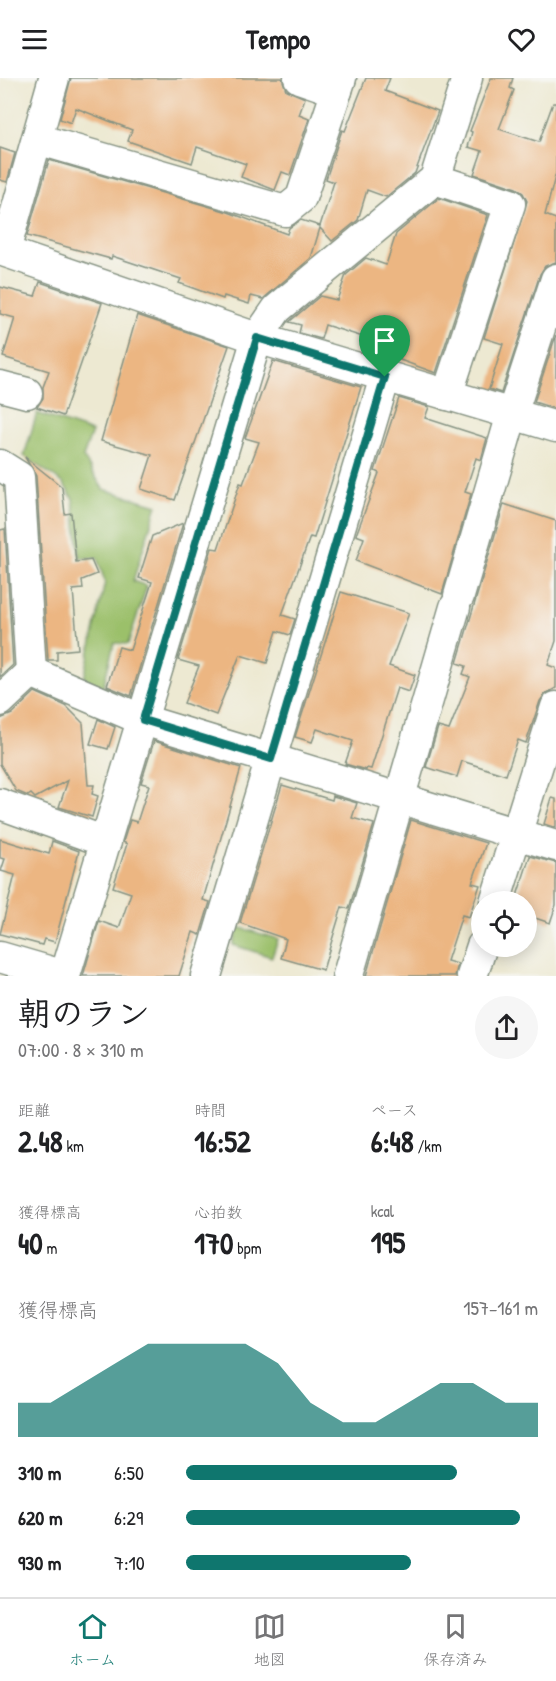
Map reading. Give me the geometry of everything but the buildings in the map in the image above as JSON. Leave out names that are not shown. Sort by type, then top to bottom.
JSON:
[{"type":"street","points":[[54,78],[2,250],[257,338],[556,428]]},
{"type":"street","points":[[37,139],[285,211],[301,198],[339,84],[299,78]]},
{"type":"street","points":[[0,957],[65,976],[257,338],[277,309],[435,179],[467,78]]},
{"type":"street","points":[[435,179],[510,204],[447,395]]},
{"type":"street","points":[[348,975],[512,414],[556,279]]},
{"type":"street","points":[[206,976],[385,377]]},
{"type":"street","points":[[0,465],[19,477],[31,672]]},
{"type":"street","points":[[31,672],[143,720],[556,846]]},
{"type":"street","points":[[0,701],[31,672]]},
{"type":"street","points":[[498,891],[556,707]]},
{"type":"street","points":[[0,804],[106,842]]},
{"type":"street","points":[[472,976],[478,957]]},
{"type":"green space","points":[[37,413],[92,432],[83,457],[103,489],[157,505],[133,581],[147,586],[128,644],[114,643],[103,688],[84,678],[105,582],[97,558],[80,558],[73,499],[63,483],[24,456]]},
{"type":"green space","points":[[238,927],[278,939],[272,957],[233,945]]},
{"type":"route","points":[[257,338],[385,377],[271,759],[143,720],[257,338]]}]
